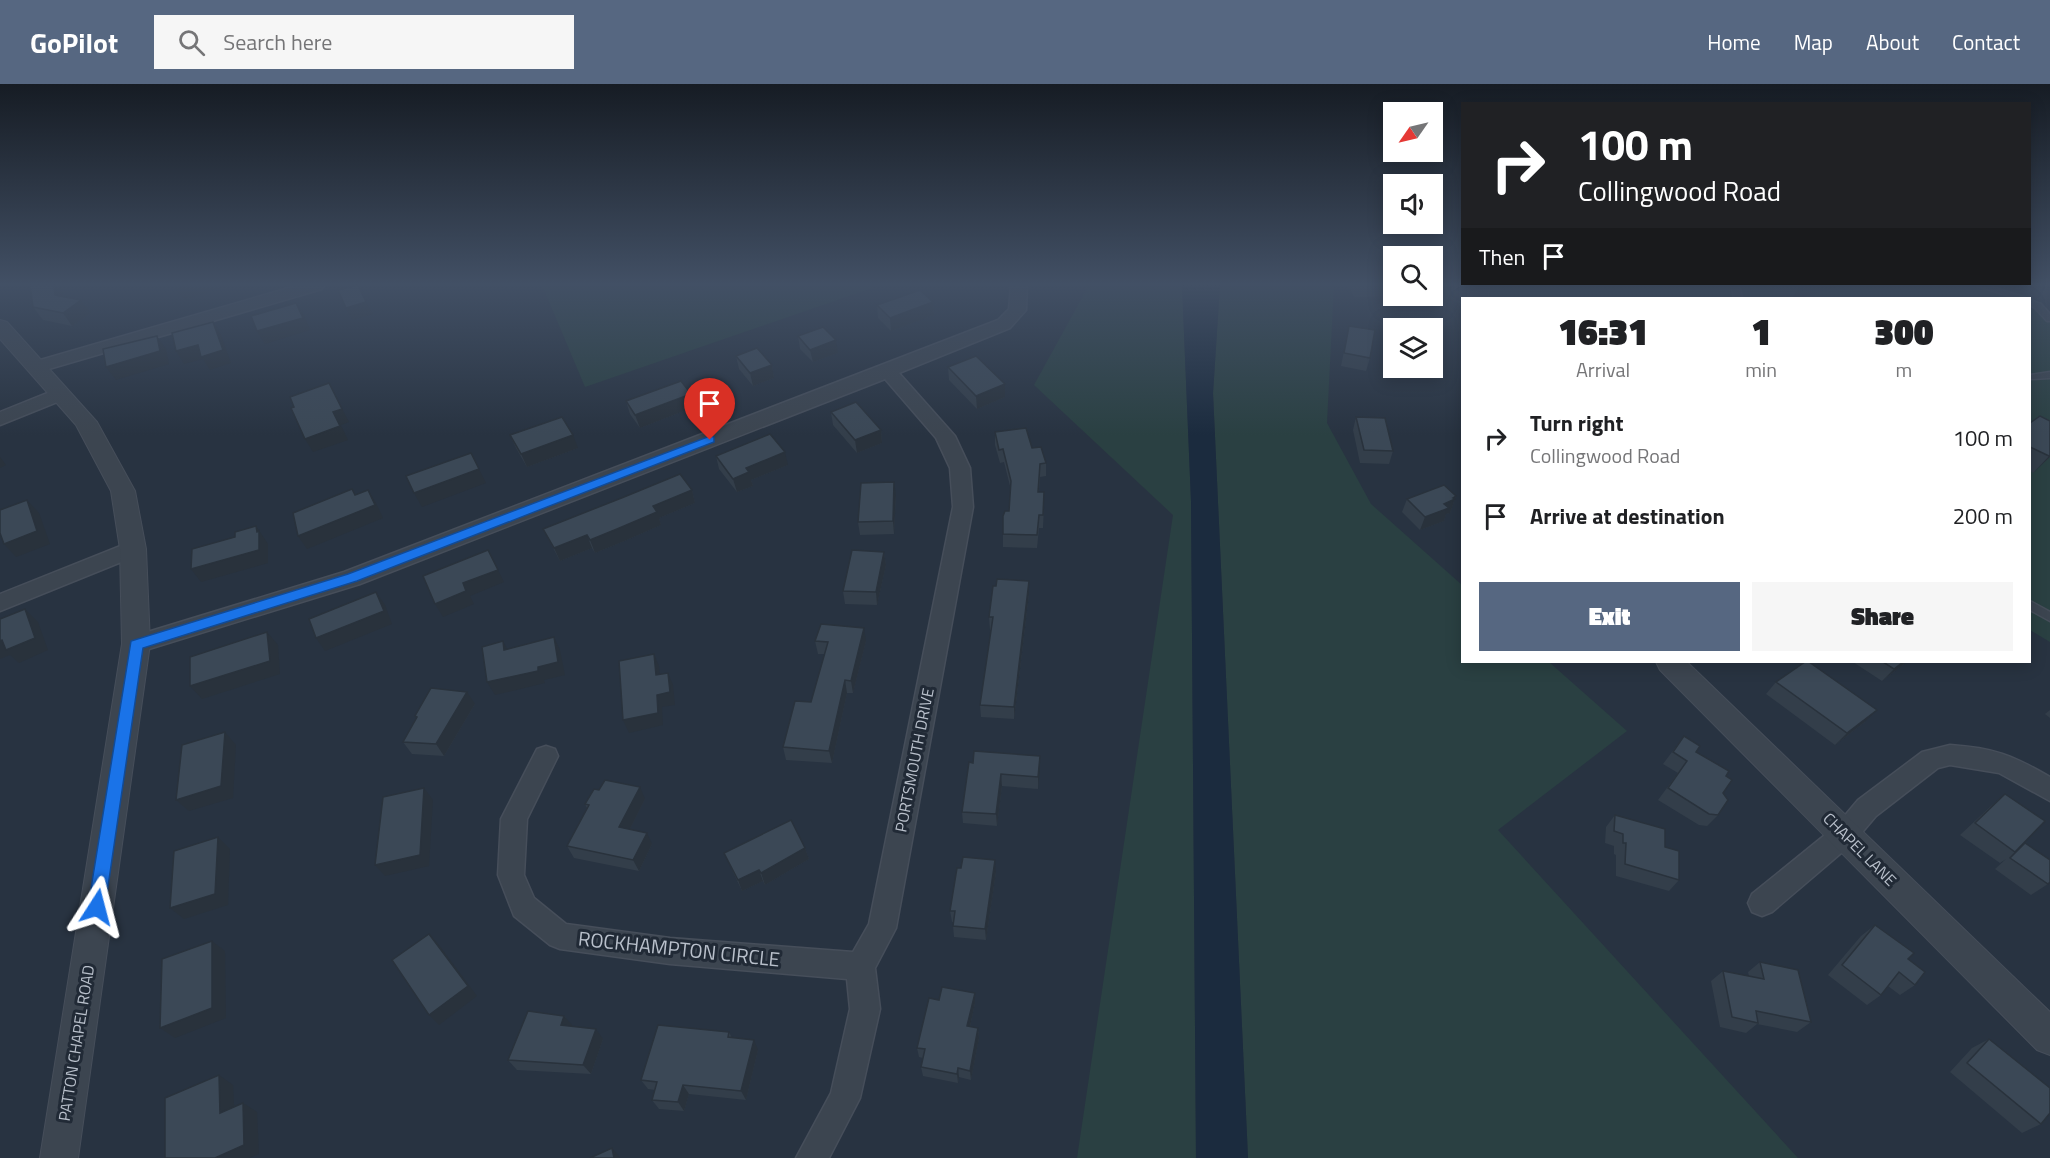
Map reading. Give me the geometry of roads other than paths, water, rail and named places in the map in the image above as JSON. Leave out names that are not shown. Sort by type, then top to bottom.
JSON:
[{"type":"street","name":"PATTON CHAPEL ROAD","points":[[8,335],[86,422],[123,491],[134,549],[136,644],[59,1158]]},
{"type":"street","points":[[36,367],[145,335]]},
{"type":"street","points":[[136,644],[352,578],[977,335]]},
{"type":"street","name":"PORTSMOUTH DRIVE","points":[[860,966],[882,928],[963,507],[960,468],[945,436],[888,371]]},
{"type":"street","points":[[0,419],[60,394]]},
{"type":"street","points":[[0,603],[134,549]]},
{"type":"street","name":"CHAPEL LANE","points":[[1671,663],[2050,1037]]},
{"type":"street","points":[[1762,903],[1845,834],[1867,808],[1931,759],[1950,755],[1974,757],[2005,764],[2050,790]]},
{"type":"street","name":"ROCKHAMPTON CIRCLE","points":[[546,756],[514,819],[511,875],[524,907],[560,936],[670,951],[860,966]]},
{"type":"street","points":[[812,1158],[844,1098],[866,1009],[860,966]]},
{"type":"lane","points":[[2031,377],[2050,375]]},
{"type":"lane","points":[[2031,606],[2050,617]]},
{"type":"water","points":[[1184,335],[1217,335],[1213,393],[1248,1158],[1196,1158],[1191,501]]}]
